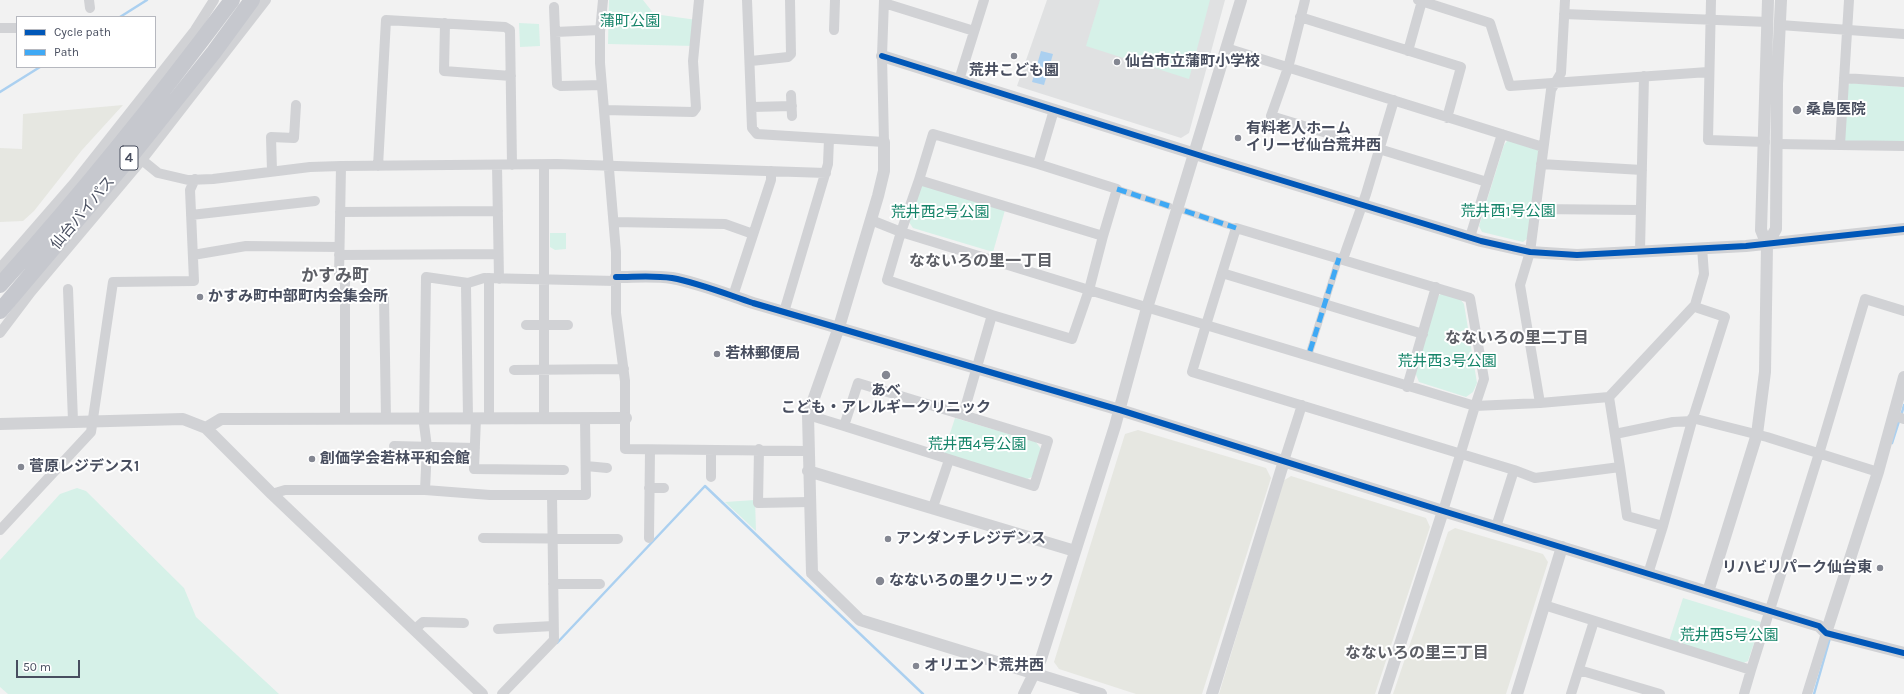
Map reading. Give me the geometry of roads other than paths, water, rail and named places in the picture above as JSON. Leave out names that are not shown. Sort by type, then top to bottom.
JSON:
[{"type":"highway","name":"仙台バイパス","points":[[0,285],[96,173],[200,44],[232,0]]},
{"type":"highway","name":"仙台バイパス","points":[[2,309],[132,156],[214,52],[252,0]]},
{"type":"street","points":[[0,268],[78,177],[195,30],[214,0]]},
{"type":"street","points":[[0,333],[31,292],[142,160],[266,0]]},
{"type":"street","points":[[603,0],[600,30],[602,85],[614,222],[616,313],[624,369],[626,449],[759,449],[808,451]]},
{"type":"street","points":[[604,110],[693,112],[696,108],[693,61],[699,0]]},
{"type":"street","points":[[747,0],[751,61],[752,128],[757,134],[884,142]]},
{"type":"street","points":[[751,61],[788,57],[791,54],[790,0]]},
{"type":"street","points":[[834,30],[835,0]]},
{"type":"street","points":[[959,80],[984,0]]},
{"type":"street","points":[[1024,694],[1035,673],[1120,410],[1147,308],[1193,153],[1241,0]]},
{"type":"street","points":[[1305,0],[1288,68],[1271,116],[1487,182]]},
{"type":"street","points":[[1540,403],[1520,285],[1530,252],[1551,90],[1561,73],[1565,0]]},
{"type":"street","points":[[1710,0],[1708,140],[1765,142]]},
{"type":"street","points":[[1708,592],[1757,434],[1765,372],[1767,245],[1761,230],[1765,142],[1768,0]]},
{"type":"street","points":[[1767,245],[1776,229],[1777,84],[1781,0]]},
{"type":"street","points":[[1840,145],[1849,0]]},
{"type":"street","points":[[1408,50],[1420,1],[1490,23],[1510,86],[1708,72]]},
{"type":"street","points":[[974,31],[884,2],[882,56],[884,171],[871,220],[838,327],[808,416],[808,471],[812,573],[860,620],[1101,694]]},
{"type":"street","points":[[554,7],[557,84],[561,86],[602,85]]},
{"type":"street","points":[[1564,14],[1710,21],[1768,22]]},
{"type":"street","points":[[1300,17],[1461,67],[1447,118]]},
{"type":"street","points":[[378,166],[386,20],[505,27],[510,30],[512,165]]},
{"type":"street","points":[[445,23],[444,71],[511,76]]},
{"type":"street","points":[[1780,25],[1904,34]]},
{"type":"street","points":[[0,28],[16,28]]},
{"type":"street","points":[[555,32],[600,30]]},
{"type":"street","points":[[1226,48],[1543,147]]},
{"type":"street","points":[[882,56],[1193,153],[1470,237],[1530,252],[1577,255],[1767,245],[1788,241],[1904,229]]},
{"type":"street","points":[[1640,251],[1644,76]]},
{"type":"street","points":[[1844,78],[1904,82]]},
{"type":"street","points":[[752,107],[792,111],[791,94]]},
{"type":"street","points":[[1310,351],[1324,304],[1362,204],[1394,100]]},
{"type":"street","points":[[272,171],[271,138],[294,138],[296,105]]},
{"type":"street","points":[[1038,164],[1054,110]]},
{"type":"street","points":[[1118,189],[1072,339],[992,315],[887,280],[933,134],[1038,164],[1118,189],[1170,206]]},
{"type":"street","points":[[1470,237],[1502,134]]},
{"type":"street","points":[[784,312],[826,173],[828,164],[829,139]]},
{"type":"street","points":[[1777,144],[1904,146]]},
{"type":"street","points":[[142,160],[158,173],[188,180],[272,171],[341,166],[544,164],[826,173]]},
{"type":"street","points":[[544,164],[544,418]]},
{"type":"street","points":[[1541,164],[1642,170]]},
{"type":"street","points":[[489,418],[494,278],[498,254],[497,165]]},
{"type":"street","points":[[341,166],[339,277],[345,281],[345,418]]},
{"type":"street","points":[[733,296],[771,180],[771,171]]},
{"type":"street","points":[[0,530],[91,432],[113,282],[194,281],[190,190],[195,180]]},
{"type":"street","points":[[919,180],[1103,236]]},
{"type":"street","points":[[190,215],[315,201]]},
{"type":"street","points":[[1535,209],[1641,210]]},
{"type":"street","points":[[340,212],[498,211]]},
{"type":"street","points":[[1185,211],[1236,228],[1470,298],[1484,379],[1384,694]]},
{"type":"street","points":[[871,220],[901,232],[1088,290],[1407,387],[1475,406],[1608,398],[1695,305],[1704,274],[1702,248]]},
{"type":"street","points":[[614,222],[725,224],[753,234]]},
{"type":"street","points":[[1236,228],[1192,372],[1461,453],[1535,478],[1620,466]]},
{"type":"street","points":[[193,255],[246,246],[339,251],[498,254]]},
{"type":"street","points":[[1222,273],[1423,334]]},
{"type":"street","points":[[425,490],[427,447],[424,418],[426,277],[468,283],[477,279],[494,278],[616,279],[653,276],[673,278],[1120,410],[1443,512],[1819,626],[1830,634],[1904,652]]},
{"type":"street","points":[[468,283],[466,286],[472,418],[475,448],[474,469],[564,470]]},
{"type":"street","points":[[1407,387],[1436,287]]},
{"type":"street","points":[[68,289],[73,421]]},
{"type":"street","points":[[384,297],[386,418]]},
{"type":"street","points":[[1744,694],[1819,454],[1864,298],[1904,310]]},
{"type":"street","points":[[1648,574],[1663,526],[1692,419],[1725,317],[1698,308],[1695,305]]},
{"type":"street","points":[[963,415],[992,315]]},
{"type":"street","points":[[526,325],[568,325]]},
{"type":"street","points":[[514,370],[624,369]]},
{"type":"street","points":[[1807,694],[1830,634],[1878,472],[1898,417],[1904,377]]},
{"type":"street","points":[[808,416],[1034,486],[1048,440],[858,383],[844,426]]},
{"type":"street","points":[[1608,398],[1628,516],[1663,526]]},
{"type":"street","points":[[1212,694],[1302,405]]},
{"type":"street","points":[[0,424],[183,418],[206,428],[272,494],[418,626],[482,694]]},
{"type":"street","points":[[272,494],[285,490],[425,490],[490,495],[586,495],[585,418]]},
{"type":"street","points":[[206,428],[221,419],[626,418]]},
{"type":"street","points":[[1615,434],[1692,419],[1757,434],[1878,472]]},
{"type":"street","points":[[394,446],[475,448]]},
{"type":"street","points":[[759,449],[758,503],[809,502]]},
{"type":"street","points":[[649,538],[650,450]]},
{"type":"street","points":[[711,450],[711,477]]},
{"type":"street","points":[[933,507],[949,460]]},
{"type":"street","points":[[586,466],[607,468]]},
{"type":"street","points":[[1496,527],[1514,470]]},
{"type":"street","points":[[808,471],[933,507],[1075,551]]},
{"type":"street","points":[[650,488],[664,488]]},
{"type":"street","points":[[502,694],[554,640],[551,539],[552,496]]},
{"type":"street","points":[[483,538],[618,539]]},
{"type":"street","points":[[1517,694],[1562,547]]},
{"type":"street","points":[[553,584],[600,584]]},
{"type":"street","points":[[1544,605],[1594,622],[1751,670]]},
{"type":"street","points":[[1571,694],[1594,622]]},
{"type":"street","points":[[418,626],[464,623]]},
{"type":"street","points":[[498,629],[553,626]]},
{"type":"street","points":[[1579,670],[1660,694]]},
{"type":"water","points":[[1041,51],[1053,54],[1044,85],[1032,82]]},
{"type":"waterway","points":[[122,16],[147,0]]},
{"type":"waterway","points":[[0,92],[38,68]]},
{"type":"waterway","points":[[1901,416],[1904,405]]},
{"type":"waterway","points":[[1892,443],[1899,421]]},
{"type":"waterway","points":[[557,643],[705,486],[923,694]]},
{"type":"waterway","points":[[1814,694],[1830,638]]},
{"type":"place","name":"荒井こども園","points":[[1014,56]]},
{"type":"place","name":"仙台市立蒲町小学校","points":[[1117,62]]},
{"type":"place","name":"桑島医院","points":[[1797,110]]},
{"type":"place","name":"有料老人ホーム イリーゼ仙台荒井西","points":[[1238,138]]},
{"type":"place","name":"かすみ町中部町内会集会所","points":[[200,297]]},
{"type":"place","name":"若林郵便局","points":[[717,354]]},
{"type":"place","name":"あべ こども・アレルギークリニック","points":[[886,375]]},
{"type":"place","name":"創価学会若林平和会館","points":[[312,459]]},
{"type":"place","name":"菅原レジデンス1","points":[[21,467]]},
{"type":"place","name":"アンダンチレジデンス","points":[[888,539]]},
{"type":"place","name":"リハビリパーク仙台東","points":[[1880,568]]},
{"type":"place","name":"なないろの里クリニック","points":[[880,581]]},
{"type":"place","name":"オリエント荒井西","points":[[916,666]]},
{"type":"district","name":"なないろの里一丁目","points":[[981,261]]},
{"type":"district","name":"かすみ町","points":[[335,276]]},
{"type":"district","name":"なないろの里二丁目","points":[[1517,338]]},
{"type":"district","name":"なないろの里三丁目","points":[[1417,653]]},
{"type":"park label","name":"蒲町公園","points":[[630,22]]},
{"type":"park label","name":"荒井西1号公園","points":[[1508,212]]},
{"type":"park label","name":"荒井西2号公園","points":[[940,213]]},
{"type":"park label","name":"荒井西3号公園","points":[[1447,362]]},
{"type":"park label","name":"荒井西4号公園","points":[[977,445]]},
{"type":"park label","name":"荒井西5号公園","points":[[1729,636]]}]
